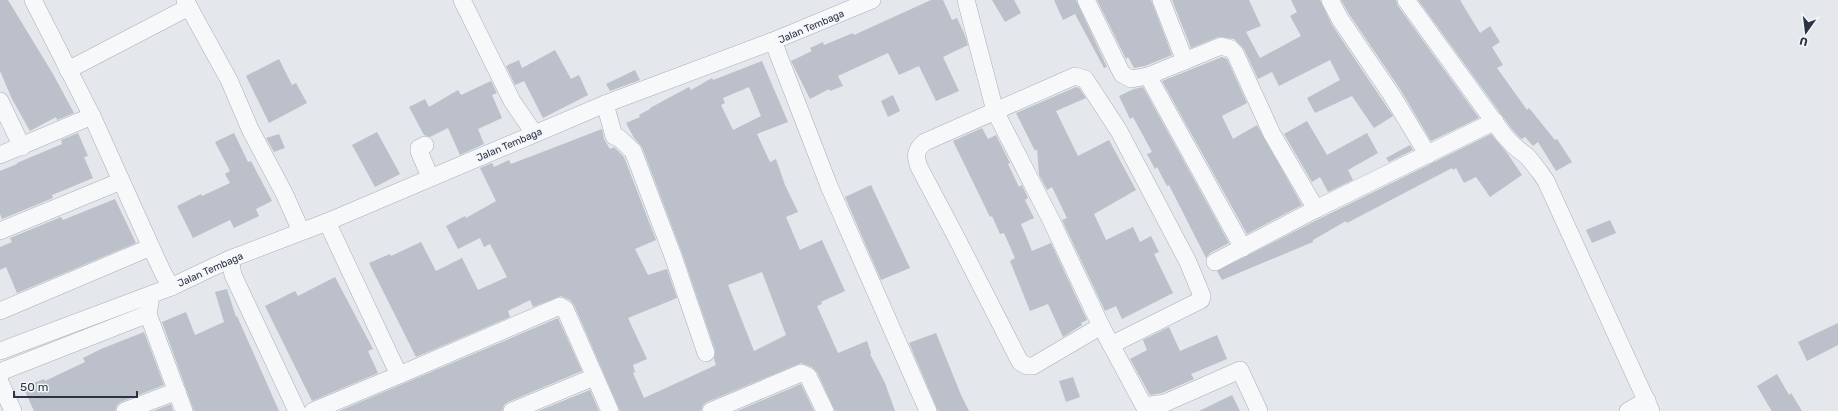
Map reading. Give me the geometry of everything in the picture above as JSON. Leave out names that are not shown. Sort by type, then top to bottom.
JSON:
[{"type":"street","points":[[1,308],[160,266],[92,116],[33,0]]},
{"type":"street","points":[[462,0],[512,101],[534,133]]},
{"type":"street","name":"Jalan Tembaga","points":[[0,351],[150,296],[160,266],[230,259],[326,222],[427,170],[534,133],[605,104],[773,42],[872,0]]},
{"type":"street","points":[[966,0],[995,111],[1050,218],[1111,345],[1139,409],[1165,403],[1240,370],[1259,411]]},
{"type":"street","points":[[1086,0],[1122,74],[1131,79],[1148,76],[1221,46],[1231,49],[1235,53],[1272,134],[1316,209]]},
{"type":"street","points":[[1161,0],[1185,60]]},
{"type":"street","points":[[1330,0],[1340,19],[1391,94],[1428,155]]},
{"type":"street","points":[[1406,0],[1513,145],[1528,157],[1546,181],[1649,406],[1628,411]]},
{"type":"street","points":[[68,70],[187,4],[229,80],[250,129],[284,193],[301,231]]},
{"type":"street","points":[[773,42],[829,186],[928,411]]},
{"type":"street","points":[[1101,326],[1033,366],[1027,366],[1020,362],[919,168],[916,156],[918,148],[925,142],[1076,76],[1085,79],[1119,131],[1188,262],[1202,296],[1201,300],[1111,345]]},
{"type":"street","points":[[1148,76],[1243,248]]},
{"type":"street","points":[[0,101],[22,147]]},
{"type":"street","points":[[605,104],[614,136],[633,151],[673,256],[706,353]]},
{"type":"street","points":[[0,155],[22,147],[92,116]]},
{"type":"street","points":[[1215,262],[1316,209],[1495,121]]},
{"type":"street","points":[[425,145],[418,149],[427,170]]},
{"type":"street","points":[[0,230],[121,181]]},
{"type":"street","points":[[326,222],[399,375]]},
{"type":"street","points":[[230,259],[233,275],[297,411]]},
{"type":"street","points":[[150,296],[151,300],[148,314],[184,411]]},
{"type":"street","points":[[313,411],[560,306],[564,309],[567,315],[610,411]]},
{"type":"street","points":[[0,372],[148,314]]},
{"type":"street","points":[[710,411],[801,373],[808,376],[825,411]]},
{"type":"street","points":[[512,411],[594,377]]},
{"type":"street","points":[[0,382],[13,411]]},
{"type":"street","points":[[125,411],[177,391]]},
{"type":"building","points":[[0,0],[8,0],[53,74],[74,113],[57,120],[56,117],[30,131],[12,99],[0,71]]},
{"type":"building","points":[[931,0],[943,0],[952,20],[957,18],[968,45],[943,57],[959,91],[936,101],[919,66],[899,75],[888,53],[838,76],[843,86],[830,91],[829,89],[810,99],[791,61],[812,51],[810,48],[823,42],[824,45],[853,33],[854,35]]},
{"type":"building","points":[[992,0],[1014,0],[1021,13],[1005,22]]},
{"type":"building","points":[[1054,0],[1076,0],[1107,67],[1104,68],[1075,14],[1063,20]]},
{"type":"building","points":[[1097,0],[1151,0],[1172,55],[1145,66],[1134,68],[1128,57],[1126,59]]},
{"type":"building","points":[[1172,0],[1249,0],[1261,26],[1246,32],[1260,58],[1301,36],[1290,16],[1297,12],[1291,0],[1320,0],[1332,25],[1393,116],[1374,128],[1352,96],[1315,113],[1307,98],[1340,80],[1330,60],[1279,86],[1272,72],[1258,79],[1244,49],[1234,39],[1218,37],[1191,48]]},
{"type":"building","points":[[1341,0],[1396,0],[1398,6],[1479,118],[1431,141],[1400,89]]},
{"type":"building","points":[[1418,0],[1460,0],[1480,33],[1490,26],[1500,42],[1492,47],[1503,65],[1497,68],[1527,110],[1529,108],[1555,140],[1557,139],[1572,162],[1556,171],[1538,142],[1533,146],[1525,137],[1522,139],[1520,138],[1511,128]]},
{"type":"building","points":[[555,50],[571,79],[579,75],[588,95],[543,118],[524,81],[515,85],[506,66],[519,60],[522,68]]},
{"type":"building","points":[[1222,57],[1227,59],[1247,103],[1222,116],[1233,139],[1257,125],[1302,205],[1247,234],[1162,81]]},
{"type":"building","points":[[279,59],[292,85],[296,83],[307,103],[269,123],[246,76]]},
{"type":"building","points":[[762,61],[788,122],[757,134],[770,162],[776,159],[785,185],[798,212],[786,217],[800,250],[822,240],[845,291],[821,302],[822,304],[817,306],[838,353],[867,341],[870,354],[885,383],[895,411],[835,411],[817,372],[812,367],[801,363],[707,402],[703,405],[701,411],[620,411],[574,305],[570,300],[561,296],[533,307],[530,300],[508,311],[510,317],[416,357],[369,263],[390,254],[391,256],[421,242],[436,271],[462,258],[478,290],[507,277],[490,244],[484,247],[480,238],[458,249],[446,226],[465,216],[466,218],[496,201],[480,168],[492,163],[494,167],[509,160],[511,164],[602,129],[604,139],[610,149],[614,147],[624,157],[656,240],[635,249],[648,275],[667,269],[677,298],[628,318],[647,359],[633,365],[635,372],[633,373],[644,398],[716,365],[714,359],[715,350],[682,253],[642,147],[634,138],[626,123],[640,117],[639,115],[650,108],[689,87],[691,90],[712,78],[713,80]],"holes":[[[749,87],[761,116],[733,130],[721,105],[725,103],[723,98]],[[762,272],[786,335],[754,351],[728,285]]]},
{"type":"building","points":[[635,70],[640,80],[610,91],[606,84]]},
{"type":"building","points":[[491,81],[497,93],[492,95],[502,118],[478,129],[484,144],[460,155],[448,128],[430,137],[424,135],[409,107],[425,99],[429,107],[458,90],[461,95]]},
{"type":"building","points":[[1076,87],[1079,88],[1086,98],[1056,111],[1078,156],[1109,140],[1136,190],[1094,214],[1106,240],[1133,227],[1140,242],[1151,236],[1159,252],[1154,254],[1173,293],[1122,319],[1116,306],[1105,311],[1062,220],[1067,218],[1052,187],[1047,190],[1039,175],[1037,149],[1035,151],[1016,113]]},
{"type":"building","points":[[1143,87],[1229,243],[1210,253],[1206,258],[1169,185],[1167,186],[1157,167],[1155,169],[1147,154],[1152,152],[1133,117],[1130,119],[1119,96],[1134,89]]},
{"type":"building","points":[[893,95],[900,111],[888,117],[881,101]]},
{"type":"building","points":[[1307,121],[1327,155],[1367,133],[1378,153],[1348,170],[1353,180],[1328,192],[1320,177],[1312,182],[1284,134]]},
{"type":"building","points":[[982,128],[988,139],[996,135],[1010,163],[1008,164],[1019,187],[1022,185],[1028,198],[1025,200],[1034,218],[1021,224],[1032,251],[1051,243],[1087,320],[1063,337],[1048,304],[1030,311],[1010,261],[1015,258],[1004,233],[1000,234],[992,216],[990,217],[953,141]]},
{"type":"building","points":[[377,132],[400,174],[375,187],[352,145]]},
{"type":"building","points":[[78,133],[88,156],[84,157],[93,178],[52,195],[53,198],[2,219],[0,214],[0,171],[62,144],[61,140]]},
{"type":"building","points":[[234,133],[248,162],[251,161],[272,201],[256,209],[259,216],[234,228],[230,220],[193,238],[177,206],[201,194],[202,196],[230,183],[225,174],[230,171],[215,142]]},
{"type":"building","points":[[279,134],[285,148],[274,152],[266,138]]},
{"type":"building","points":[[1491,134],[1507,153],[1522,175],[1490,197],[1476,177],[1464,183],[1456,168],[1453,170],[1452,168],[1347,223],[1346,221],[1313,240],[1313,242],[1222,280],[1217,271],[1321,218]]},
{"type":"building","points":[[1410,145],[1413,150],[1389,162],[1386,158]]},
{"type":"building","points":[[871,185],[910,268],[881,280],[845,197]]},
{"type":"building","points":[[115,199],[136,243],[17,293],[6,267],[0,270],[0,247],[12,242],[10,238],[61,217],[63,220]]},
{"type":"building","points":[[1610,220],[1616,233],[1592,243],[1586,230]]},
{"type":"building","points":[[335,277],[373,349],[368,351],[378,373],[312,401],[265,306],[295,291],[298,296]]},
{"type":"building","points":[[227,289],[236,317],[237,316],[279,411],[194,411],[162,322],[186,312],[195,335],[224,322],[215,292]]},
{"type":"building","points":[[558,318],[582,371],[508,402],[504,405],[502,411],[339,411]]},
{"type":"building","points":[[1838,323],[1838,345],[1807,361],[1798,342]]},
{"type":"building","points":[[1169,327],[1180,351],[1217,335],[1227,359],[1191,374],[1194,379],[1162,393],[1150,395],[1130,359],[1147,350],[1143,340]]},
{"type":"building","points":[[144,332],[164,385],[121,402],[117,405],[115,411],[34,411],[23,387],[44,379],[45,381],[85,362],[83,358],[101,349]]},
{"type":"building","points":[[936,333],[969,411],[938,411],[909,343]]},
{"type":"building","points":[[1777,374],[1789,395],[1791,393],[1802,411],[1772,411],[1757,386]]},
{"type":"building","points":[[1073,377],[1080,397],[1066,402],[1059,381]]},
{"type":"building","points":[[801,384],[814,411],[737,411]]},
{"type":"building","points":[[590,390],[599,411],[538,411]]},
{"type":"building","points":[[1232,395],[1240,411],[1199,411]]},
{"type":"building","points":[[171,404],[173,411],[153,411]]}]
